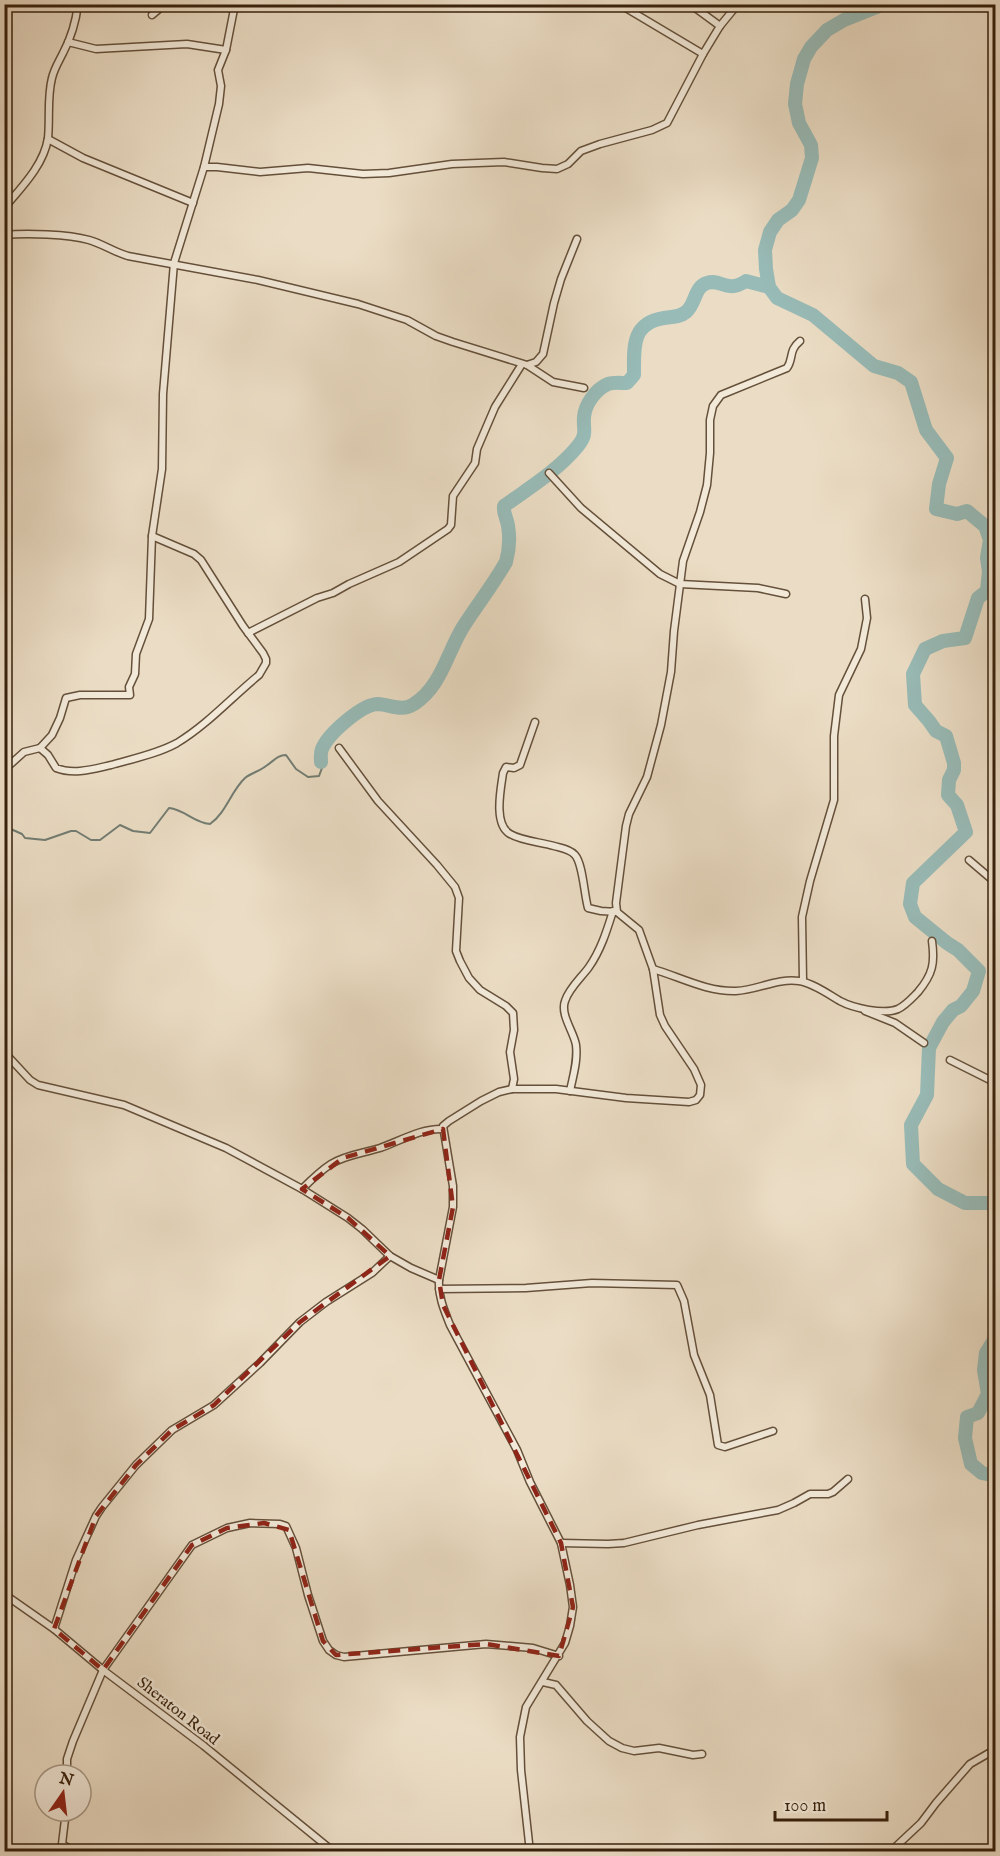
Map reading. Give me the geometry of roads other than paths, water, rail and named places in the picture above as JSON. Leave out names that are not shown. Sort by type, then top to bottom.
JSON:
[{"type":"street","points":[[152,15],[165,4]]},
{"type":"street","points":[[4,770],[24,752],[40,748],[52,735],[66,698],[80,695],[130,695],[129,687],[135,674],[136,654],[150,619],[152,536],[162,468],[163,394],[171,278],[178,246],[204,167],[219,104],[221,86],[218,70],[226,50],[235,4]]},
{"type":"street","points":[[619,4],[628,7],[703,54]]},
{"type":"street","points":[[690,4],[720,26]]},
{"type":"street","points":[[204,167],[218,166],[260,172],[281,169],[322,169],[363,174],[389,173],[452,164],[504,162],[557,169],[591,147],[652,130],[667,123],[703,54],[720,26],[738,4]]},
{"type":"street","points":[[4,208],[25,184],[45,152],[48,139],[51,80],[68,42],[76,5]]},
{"type":"street","points":[[68,42],[96,49],[187,44],[226,50]]},
{"type":"street","points":[[48,139],[75,154],[193,203]]},
{"type":"street","points":[[4,235],[77,237],[91,240],[122,255],[258,280],[358,304],[407,320],[436,336],[525,364],[553,382],[584,388]]},
{"type":"street","points":[[248,633],[317,598],[333,593],[399,562],[452,525],[453,496],[474,463],[477,449],[495,407],[525,364],[536,362],[543,354],[561,279],[577,239]]},
{"type":"street","points":[[160,262],[171,278]]},
{"type":"street","points":[[570,1091],[577,1058],[576,1042],[565,1014],[565,1001],[593,960],[615,912],[626,826],[629,814],[647,777],[661,725],[671,672],[683,561],[707,485],[710,420],[713,406],[721,395],[787,368],[792,348],[800,341]]},
{"type":"street","points":[[549,473],[581,508],[660,574],[680,584],[758,588],[786,594]]},
{"type":"street","points":[[40,748],[48,754],[56,768],[77,771],[133,759],[175,744],[192,733],[259,675],[266,663],[266,659],[201,560],[194,554],[152,536]]},
{"type":"street","points":[[803,981],[802,917],[834,800],[834,736],[839,695],[861,649],[867,618],[865,598]]},
{"type":"street","points":[[530,1851],[521,1770],[520,1737],[525,1707],[559,1656],[570,1626],[573,1607],[561,1543],[530,1482],[517,1450],[450,1325],[442,1305],[439,1280],[453,1207],[453,1186],[444,1124],[481,1101],[499,1092],[512,1089],[533,1088],[689,1102],[696,1100],[700,1095],[701,1085],[694,1069],[660,1015],[653,969],[639,930],[615,912],[588,908],[580,862],[571,851],[516,837],[507,832],[502,825],[499,811],[503,772],[506,767],[514,768],[520,765],[535,722]]},
{"type":"street","points":[[339,748],[378,801],[455,887],[459,898],[456,951],[460,961],[469,978],[480,990],[513,1013],[514,1030],[510,1052],[514,1079],[512,1089]]},
{"type":"street","points":[[969,860],[996,883]]},
{"type":"street","points":[[856,1008],[879,1011],[896,1010],[908,1002],[920,990],[932,969],[934,959],[932,941]]},
{"type":"street","points":[[653,969],[699,986],[724,991],[740,991],[788,980],[803,981],[856,1008],[895,1023],[924,1043]]},
{"type":"street","points":[[4,1052],[30,1080],[39,1085],[87,1095],[142,1111],[226,1148],[302,1189],[348,1218],[390,1256],[439,1280]]},
{"type":"street","points":[[950,1060],[996,1083]]},
{"type":"street","points":[[302,1189],[321,1171],[343,1158],[381,1148],[426,1130],[443,1129]]},
{"type":"street","points":[[54,1629],[76,1560],[96,1516],[136,1466],[172,1430],[214,1404],[260,1363],[300,1322],[326,1302],[372,1273],[390,1256]]},
{"type":"street","points":[[439,1289],[526,1288],[592,1283],[677,1285],[684,1301],[694,1355],[710,1395],[718,1445],[725,1447],[773,1431]]},
{"type":"street","points":[[561,1543],[624,1543],[778,1509],[810,1494],[833,1492],[848,1479]]},
{"type":"street","points":[[67,1763],[73,1741],[104,1670],[192,1545],[227,1528],[250,1523],[286,1526],[296,1548],[323,1641],[336,1655],[344,1657],[486,1644],[533,1648],[559,1656]]},
{"type":"street","name":"Sheraton Road","points":[[4,1594],[54,1629],[245,1778],[334,1851]]},
{"type":"street","points":[[543,1682],[556,1685],[587,1720],[609,1741],[622,1748],[634,1751],[659,1748],[693,1755],[702,1754]]},
{"type":"street","points":[[890,1851],[921,1823],[970,1764],[996,1749]]},
{"type":"street","points":[[65,1823],[62,1844],[70,1849],[90,1851]]},
{"type":"waterway","points":[[884,4],[844,20],[827,30],[811,47],[804,59],[797,84],[795,104],[799,123],[811,145],[812,158],[799,200],[792,210],[778,220],[770,232],[765,250],[766,269],[769,287],[777,298],[813,315],[874,366],[898,373],[911,382],[926,430],[947,458],[939,484],[936,509],[957,514],[967,511],[985,526],[990,540],[987,558],[989,571],[987,591],[978,598],[965,638],[943,641],[925,649],[913,674],[915,705],[936,731],[946,736],[954,763],[948,795],[957,805],[966,832],[913,883],[910,904],[915,917],[958,950],[979,971],[973,991],[961,1006],[953,1010],[943,1022],[929,1048],[927,1095],[911,1125],[913,1164],[938,1189],[965,1203],[992,1203],[996,1212]]},
{"type":"waterway","points":[[321,762],[321,752],[325,743],[355,714],[371,705],[401,708],[410,706],[431,688],[443,669],[457,637],[506,562],[509,535],[504,506],[552,471],[577,447],[584,435],[586,407],[595,393],[608,384],[627,383],[634,375],[635,346],[640,331],[645,325],[684,314],[700,288],[707,283],[716,282],[733,286],[746,281],[769,287]]},
{"type":"waterway","points":[[4,826],[22,834],[25,838],[45,840],[76,831],[91,840],[100,840],[120,825],[133,831],[150,833],[169,808],[210,824],[220,814],[245,778],[278,757],[286,755],[296,769],[308,777],[319,776],[322,768],[321,762]]},
{"type":"waterway","points":[[996,1337],[986,1353],[984,1370],[988,1394],[978,1413],[967,1417],[965,1438],[971,1464],[982,1473],[996,1476]]}]
